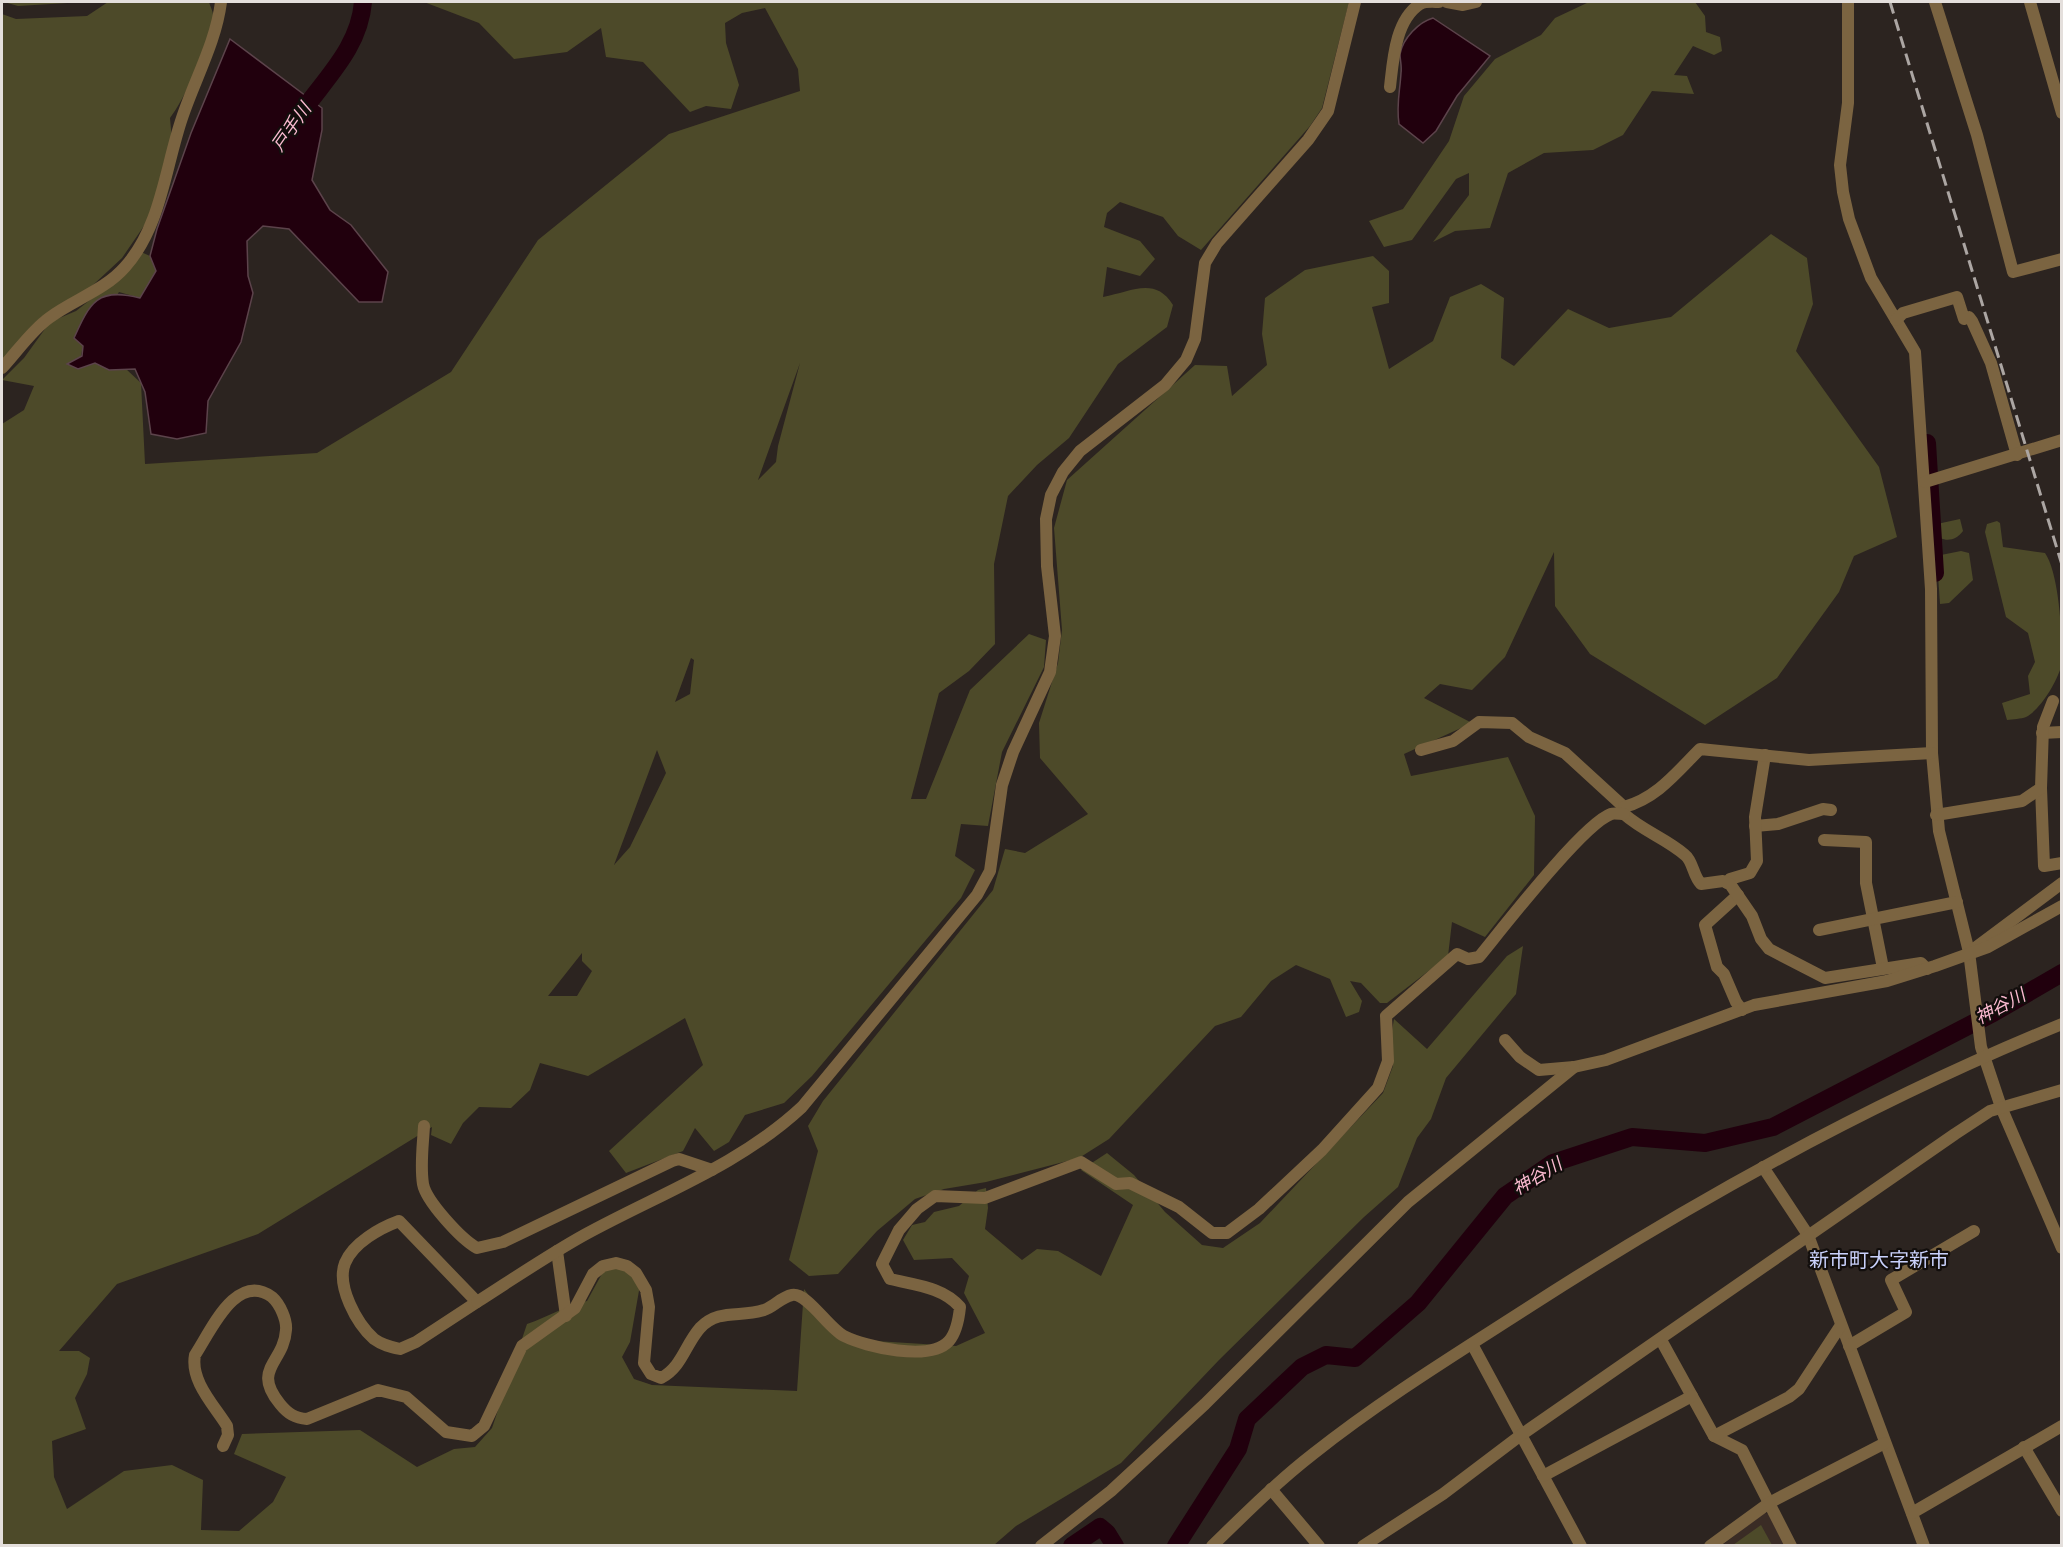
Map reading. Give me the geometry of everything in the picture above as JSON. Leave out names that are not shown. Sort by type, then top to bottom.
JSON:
[{"type":"street","points":[[2,368],[47,319],[110,280],[124,268],[139,248],[158,207],[182,119],[219,22],[221,2]]},
{"type":"street","points":[[477,1302],[399,1221],[384,1227],[366,1239],[350,1254],[342,1274],[349,1300],[361,1323],[375,1339],[400,1349],[416,1342],[557,1251],[711,1170],[779,1128],[802,1107],[977,895],[990,871],[1002,785],[1013,752],[1050,672],[1055,636],[1047,566],[1046,519],[1051,495],[1063,472],[1080,451],[1164,385],[1186,360],[1195,339],[1205,263],[1217,243],[1308,140],[1328,111],[1355,2]]},
{"type":"street","points":[[1390,87],[1396,40],[1412,11],[1422,3],[1439,2]]},
{"type":"street","points":[[1447,2],[1463,5],[1476,2]]},
{"type":"street","points":[[1848,2],[1848,103],[1840,165],[1843,192],[1848,219],[1871,278],[1915,351],[1930,480],[1932,753],[1936,815],[1969,952],[1983,1052],[2001,1107],[2061,1248]]},
{"type":"street","points":[[1935,2],[1977,135],[2013,272],[2061,259]]},
{"type":"street","points":[[2030,2],[2061,107]]},
{"type":"street","points":[[1896,320],[1903,313],[1957,297],[1964,319],[1969,317],[1972,321],[1991,363],[2017,455]]},
{"type":"street","points":[[1930,480],[2061,440]]},
{"type":"street","points":[[2053,701],[2042,733],[2040,788],[2044,866],[2061,863]]},
{"type":"street","points":[[1421,750],[1453,741],[1479,722],[1512,723],[1529,738],[1565,753],[1639,827],[1687,856],[1696,879],[1701,884],[1723,881],[1727,883],[1738,895],[1769,949],[1825,978],[1839,978],[1883,968],[1921,963],[1927,969]]},
{"type":"street","points":[[2042,733],[2061,732]]},
{"type":"street","points":[[223,1446],[228,1435],[227,1426],[196,1378],[195,1355],[232,1299],[246,1291],[258,1291],[272,1298],[283,1314],[287,1328],[267,1379],[270,1392],[286,1411],[297,1418],[307,1419],[366,1393],[378,1390],[395,1392],[427,1413],[446,1432],[472,1436],[484,1426],[522,1346],[556,1320],[566,1316],[580,1302],[593,1274],[603,1266],[616,1263],[632,1269],[646,1290],[649,1307],[644,1363],[651,1374],[661,1378],[675,1369],[698,1330],[716,1316],[765,1310],[782,1298],[798,1294],[835,1332],[851,1340],[888,1349],[921,1352],[939,1348],[950,1340],[960,1306],[952,1297],[939,1291],[890,1279],[882,1264],[899,1230],[917,1209],[935,1196],[985,1198],[1081,1162],[1116,1184],[1130,1183],[1179,1207],[1212,1233],[1227,1233],[1259,1209],[1322,1150],[1378,1088],[1388,1061],[1386,1016],[1457,954],[1468,959],[1479,957],[1541,882],[1596,824],[1612,814],[1643,802],[1658,792],[1700,749],[1809,760],[1932,753]]},
{"type":"street","points":[[1727,883],[1730,879],[1750,873],[1758,861],[1755,826],[1756,801],[1765,755]]},
{"type":"street","points":[[1936,815],[2022,801],[2040,788]]},
{"type":"street","points":[[1755,826],[1778,824],[1823,809],[1831,810]]},
{"type":"street","points":[[1824,840],[1866,842],[1866,883],[1883,968]]},
{"type":"street","points":[[1969,952],[2061,883]]},
{"type":"street","points":[[1738,895],[1705,925],[1717,967],[1724,974],[1736,1002],[1743,1010]]},
{"type":"street","points":[[1819,930],[1874,921],[1957,902]]},
{"type":"street","points":[[1505,1040],[1520,1058],[1539,1070],[1574,1067],[1606,1060],[1743,1010],[1887,981],[1927,969],[1988,947],[2061,906]]},
{"type":"street","points":[[1218,1543],[1271,1490],[1366,1414],[1616,1251],[1763,1167],[1983,1052],[2061,1024]]},
{"type":"street","points":[[1041,1545],[1111,1491],[1205,1404],[1408,1202],[1574,1067]]},
{"type":"street","points":[[1363,1545],[1443,1494],[1521,1436],[1661,1340],[1808,1234],[1955,1134],[2001,1107],[2011,1107],[2061,1090]]},
{"type":"street","points":[[424,1126],[421,1165],[423,1187],[447,1221],[477,1248],[504,1242],[647,1171],[679,1159],[711,1170]]},
{"type":"street","points":[[1763,1167],[1808,1234],[1924,1545]]},
{"type":"street","points":[[1849,1346],[1906,1312],[1892,1280],[1974,1231]]},
{"type":"street","points":[[557,1251],[566,1316]]},
{"type":"street","points":[[1714,1436],[1799,1389],[1841,1324]]},
{"type":"street","points":[[1661,1340],[1714,1436],[1742,1450],[1791,1545]]},
{"type":"street","points":[[1472,1344],[1581,1545]]},
{"type":"street","points":[[1543,1476],[1692,1396]]},
{"type":"street","points":[[1912,1512],[2061,1426]]},
{"type":"street","points":[[1710,1545],[1769,1503],[1885,1443]]},
{"type":"street","points":[[2024,1447],[2061,1511]]},
{"type":"street","points":[[1271,1490],[1320,1545]]},
{"type":"shaded area","points":[[4,2],[84,2],[18,6]]},
{"type":"shaded area","points":[[108,2],[209,2],[213,15],[209,37],[190,84],[170,118],[172,141],[148,220],[122,258],[79,298],[41,317],[2,363],[2,14],[16,19],[87,16]]},
{"type":"shaded area","points":[[424,2],[1349,2],[1322,108],[1310,126],[1201,250],[1178,236],[1163,217],[1120,202],[1107,213],[1104,227],[1140,241],[1155,259],[1140,276],[1107,267],[1103,297],[1142,288],[1158,291],[1166,296],[1173,305],[1167,327],[1118,364],[1069,438],[1037,465],[1008,496],[994,564],[995,644],[969,671],[939,693],[911,799],[926,799],[970,690],[1029,634],[1046,640],[1044,667],[1002,752],[988,826],[961,824],[955,856],[975,870],[961,898],[812,1076],[784,1103],[745,1115],[729,1142],[714,1151],[695,1128],[683,1151],[626,1173],[609,1151],[703,1065],[685,1018],[588,1076],[540,1063],[530,1090],[511,1108],[479,1107],[463,1123],[451,1144],[431,1135],[432,1127],[258,1234],[117,1284],[59,1351],[79,1351],[90,1358],[87,1374],[75,1398],[86,1429],[52,1441],[54,1477],[67,1509],[124,1471],[172,1465],[203,1480],[201,1530],[239,1531],[273,1502],[286,1477],[234,1454],[242,1434],[360,1430],[417,1467],[454,1449],[475,1447],[492,1428],[527,1324],[587,1301],[604,1270],[622,1260],[640,1285],[630,1342],[622,1357],[634,1379],[652,1385],[797,1391],[804,1289],[832,1326],[859,1340],[956,1346],[985,1333],[964,1293],[969,1276],[952,1258],[914,1260],[903,1240],[912,1225],[925,1222],[934,1212],[959,1206],[978,1190],[986,1188],[988,1208],[985,1229],[1022,1260],[1037,1249],[1058,1251],[1101,1276],[1133,1205],[1081,1170],[1107,1153],[1134,1175],[1165,1212],[1202,1245],[1223,1248],[1260,1223],[1383,1093],[1393,1066],[1391,1036],[1394,1019],[1427,1049],[1507,956],[1523,946],[1516,994],[1446,1078],[1431,1119],[1417,1138],[1398,1187],[1364,1217],[1219,1360],[1121,1463],[1016,1526],[994,1545],[2,1546],[2,424],[24,410],[34,386],[2,380],[24,358],[50,322],[76,311],[114,281],[141,252],[150,256],[156,271],[140,298],[119,292],[83,346],[78,369],[95,363],[110,370],[126,369],[141,383],[145,464],[317,453],[451,372],[538,240],[669,134],[800,91],[798,69],[765,8],[742,13],[725,23],[726,43],[739,85],[731,109],[706,106],[690,112],[643,62],[606,57],[601,28],[567,52],[514,59],[479,23]],"holes":[[[800,363],[778,446],[776,462],[758,480]],[[691,658],[694,660],[690,694],[675,702]],[[657,750],[666,773],[630,847],[614,865]],[[582,953],[582,961],[592,971],[577,996],[548,996]]]},
{"type":"shaded area","points":[[1589,2],[1695,2],[1705,16],[1706,32],[1720,37],[1722,51],[1714,55],[1693,46],[1674,75],[1687,76],[1694,94],[1652,91],[1623,135],[1593,150],[1544,153],[1508,173],[1490,228],[1455,231],[1433,242],[1469,195],[1469,173],[1456,179],[1412,240],[1384,247],[1369,221],[1403,209],[1449,141],[1464,96],[1495,59],[1541,35],[1555,18]]},
{"type":"shaded area","points":[[1771,234],[1807,258],[1813,304],[1796,351],[1879,467],[1897,537],[1854,556],[1839,592],[1777,678],[1705,725],[1590,654],[1555,606],[1554,552],[1505,657],[1472,690],[1440,684],[1424,698],[1472,723],[1404,754],[1411,776],[1508,757],[1535,816],[1534,875],[1485,937],[1452,922],[1448,956],[1387,1003],[1380,1003],[1361,983],[1350,981],[1362,1001],[1359,1012],[1346,1017],[1330,979],[1296,965],[1271,981],[1241,1017],[1215,1026],[1109,1139],[1079,1158],[986,1182],[944,1189],[915,1199],[877,1231],[838,1274],[809,1276],[789,1260],[818,1151],[808,1126],[823,1101],[993,890],[1005,849],[1025,853],[1088,814],[1040,758],[1039,723],[1058,663],[1062,630],[1054,528],[1067,480],[1195,365],[1227,366],[1232,396],[1267,365],[1262,334],[1265,298],[1305,270],[1373,256],[1389,271],[1389,303],[1372,307],[1389,369],[1433,341],[1450,297],[1481,284],[1504,298],[1501,358],[1514,366],[1568,309],[1609,328],[1671,317]]},
{"type":"shaded area","points":[[1960,519],[1963,531],[1961,534],[1950,540],[1940,538],[1937,524]]},
{"type":"shaded area","points":[[1997,521],[2000,523],[2003,547],[2045,553],[2054,577],[2061,626],[2061,667],[2052,688],[2032,713],[2024,718],[2007,720],[2002,703],[2030,694],[2028,676],[2035,662],[2028,633],[2006,617],[1985,532],[1987,524]]},
{"type":"shaded area","points":[[1961,551],[1969,553],[1973,580],[1949,603],[1940,604],[1937,560],[1941,555]]},
{"type":"shaded area","points":[[1764,1513],[1770,1514],[1786,1546],[1721,1546]]},
{"type":"shaded area","points":[[1761,1525],[1772,1545],[1733,1545]]},
{"type":"water","points":[[1433,18],[1490,56],[1457,96],[1436,131],[1423,143],[1399,124],[1400,54],[1404,42],[1412,32],[1422,23]]},
{"type":"water","points":[[230,39],[322,108],[322,130],[312,180],[330,210],[351,225],[388,272],[382,302],[359,302],[289,229],[263,226],[247,241],[248,276],[253,293],[241,342],[208,401],[206,433],[177,439],[151,434],[145,392],[135,369],[109,370],[95,363],[78,369],[67,364],[82,356],[83,346],[74,338],[85,315],[97,300],[114,295],[140,298],[156,271],[150,256],[157,229],[191,133]]},
{"type":"waterway","name":"戸手川","points":[[297,119],[347,50],[355,35],[363,2]]},
{"type":"waterway","points":[[1927,443],[1935,573]]},
{"type":"waterway","name":"神谷川","points":[[1176,1546],[1238,1449],[1247,1419],[1302,1367],[1326,1355],[1355,1358],[1418,1303],[1505,1196],[1553,1163],[1632,1137],[1705,1143],[1773,1127],[1993,1013],[2062,973]]},
{"type":"waterway","name":"神谷川","points":[[1072,1546],[1100,1527],[1115,1546]]},
{"type":"railway","points":[[1890,2],[2062,565]]},
{"type":"district","name":"新市町大字新市","points":[[1879,1260]]}]
